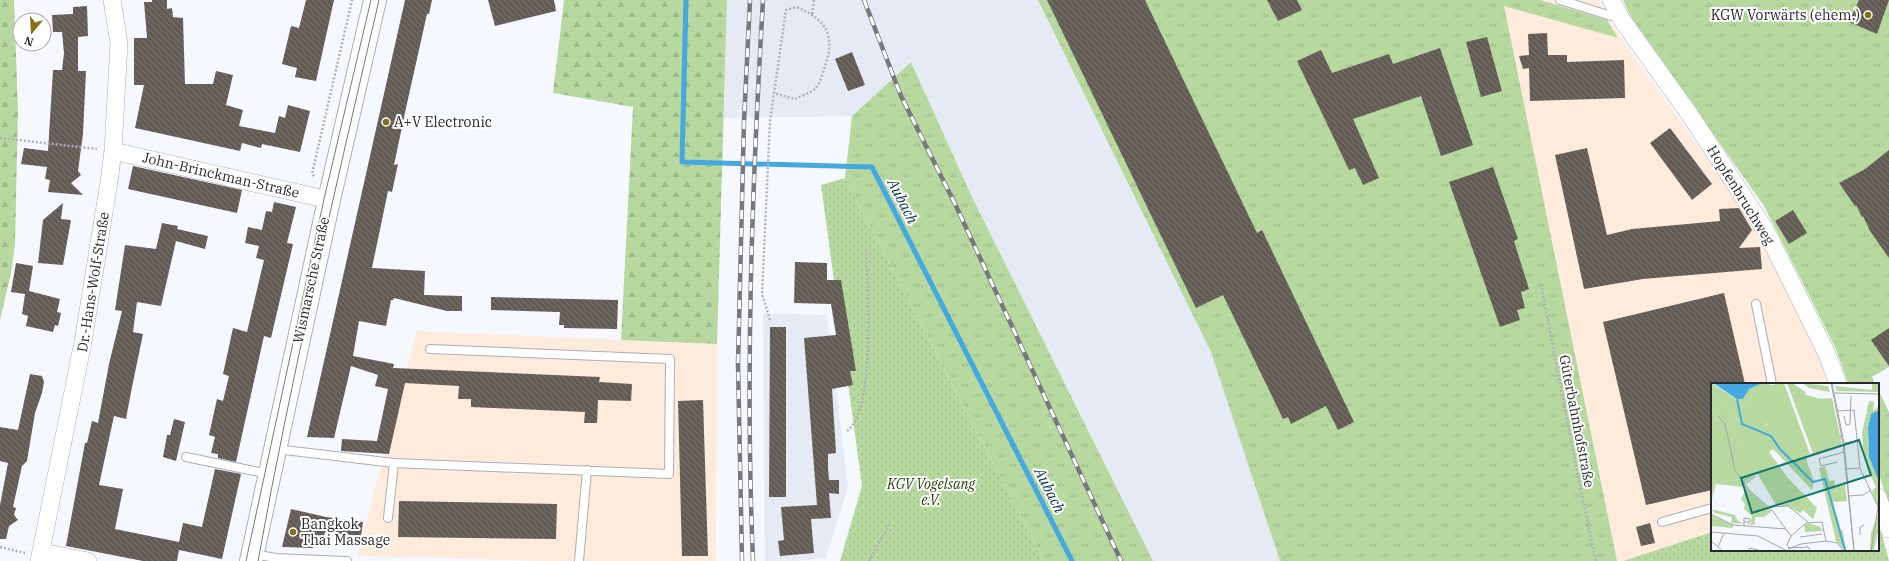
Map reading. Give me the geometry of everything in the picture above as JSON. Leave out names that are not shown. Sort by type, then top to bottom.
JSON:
[{"type":"main road","name":"Wismarsche Straße","points":[[252,558],[329,200],[375,0]]},
{"type":"street","name":"Dr.-Hans-Wolf-Straße","points":[[41,556],[83,342],[113,151],[119,43],[112,0]]},
{"type":"street","name":"Hopfenbruchweg","points":[[1611,0],[1622,20],[1690,115],[1766,231],[1827,354],[1838,383]]},
{"type":"street","name":"John-Brinckman-Straße","points":[[113,151],[329,200]]},
{"type":"street","points":[[1879,500],[1889,529]]},
{"type":"street","points":[[41,556],[88,561]]},
{"type":"lane","points":[[1560,0],[1622,20]]},
{"type":"lane","points":[[1756,304],[1772,383]]},
{"type":"lane","points":[[275,449],[394,463],[669,474],[670,359],[430,349]]},
{"type":"lane","points":[[186,457],[270,474]]},
{"type":"lane","points":[[388,518],[394,463]]},
{"type":"lane","points":[[579,561],[587,470]]},
{"type":"lane","points":[[1662,522],[1711,508]]},
{"type":"lane","points":[[252,558],[347,561]]},
{"type":"path","points":[[812,14],[814,0]]},
{"type":"path","points":[[770,320],[762,294],[768,193],[770,121],[773,93],[786,10],[797,7],[812,14],[824,25],[830,37],[829,54],[821,78],[814,89],[795,99],[773,93]]},
{"type":"path","points":[[0,138],[113,151]]},
{"type":"path","points":[[847,431],[851,428],[859,412],[864,386],[869,329],[869,291],[866,249]]},
{"type":"path","name":"Güterbahnhofstraße","points":[[1541,284],[1576,467],[1596,561]]},
{"type":"path","points":[[869,561],[890,523]]},
{"type":"path","points":[[0,547],[41,556]]},
{"type":"path","points":[[1284,557],[1286,561]]},
{"type":"shaded area","points":[[727,0],[1487,0],[1504,5],[1617,561],[1153,561],[973,199],[911,62],[852,116],[724,118]]},
{"type":"shaded area","points":[[1487,0],[1599,0],[1610,22],[1764,239],[1823,361],[1831,383],[1711,383],[1711,532],[1623,561],[1617,561],[1504,6]]},
{"type":"shaded area","points":[[763,313],[827,315],[848,487],[826,558],[795,561],[765,561]]},
{"type":"shaded area","points":[[417,331],[717,344],[716,561],[544,561],[357,556]]},
{"type":"green space","points":[[0,0],[14,0],[14,12],[12,12],[12,52],[16,52],[18,110],[15,244],[11,273],[0,320]]},
{"type":"green space","points":[[564,0],[727,0],[717,344],[621,340],[633,107],[553,93]]},
{"type":"green space","points":[[1038,0],[1540,0],[1607,20],[1618,38],[1504,6],[1617,561],[1280,561],[1211,352]]},
{"type":"green space","points":[[1623,0],[1889,0],[1889,367],[1872,377],[1875,383],[1848,383],[1836,349],[1764,206],[1631,17]]},
{"type":"green space","points":[[911,62],[973,199],[1153,561],[1044,561],[845,178],[852,116]]},
{"type":"green space","name":"KGV Vogelsang e.V.","points":[[845,178],[1044,561],[840,561],[862,486],[821,185]]},
{"type":"green space","points":[[1879,391],[1889,412],[1889,506],[1879,474]]},
{"type":"green space","points":[[1879,524],[1889,561],[1623,561],[1711,532],[1711,551],[1879,551]]},
{"type":"building","points":[[152,0],[167,0],[167,9],[172,8],[173,17],[183,18],[185,84],[213,84],[216,71],[233,75],[226,105],[243,110],[239,126],[275,133],[279,116],[285,118],[288,105],[310,111],[300,152],[262,144],[261,148],[242,143],[240,151],[135,128],[144,85],[134,85],[134,38],[147,38],[144,2],[152,2]]},
{"type":"building","points":[[306,0],[334,0],[316,81],[295,77],[297,68],[282,64],[291,26],[299,28]]},
{"type":"building","points":[[405,0],[432,0],[429,14],[427,14],[394,165],[398,164],[392,192],[388,191],[372,268],[425,271],[424,295],[462,296],[462,311],[447,311],[394,298],[391,300],[386,326],[359,321],[353,356],[394,364],[393,368],[600,377],[599,382],[632,384],[631,401],[598,400],[597,423],[584,423],[585,412],[471,407],[471,399],[458,399],[459,386],[405,383],[389,454],[341,451],[342,439],[377,441],[388,389],[375,386],[378,375],[351,366],[334,438],[307,437]]},
{"type":"building","points":[[488,0],[554,0],[556,11],[495,26]]},
{"type":"building","points":[[1047,0],[1145,0],[1257,233],[1262,230],[1354,422],[1338,430],[1326,406],[1291,424],[1288,417],[1283,419],[1223,295],[1196,308]]},
{"type":"building","points":[[1267,0],[1297,0],[1302,10],[1278,21]]},
{"type":"building","name":"KGW Vorwärts (ehem.)","points":[[1859,0],[1889,0],[1877,34],[1849,22]]},
{"type":"building","points":[[87,6],[88,36],[78,37],[78,71],[86,71],[83,134],[78,171],[81,175],[71,183],[83,195],[48,192],[50,180],[45,179],[47,167],[21,164],[24,148],[48,151],[53,70],[62,70],[64,53],[62,32],[53,32],[52,15],[73,14],[73,7]]},
{"type":"building","points":[[1547,33],[1548,55],[1567,55],[1567,62],[1624,60],[1625,98],[1530,101],[1529,68],[1523,69],[1519,56],[1529,55],[1528,34]]},
{"type":"building","points":[[1487,37],[1502,91],[1481,97],[1466,42]]},
{"type":"building","points":[[1440,48],[1473,145],[1441,156],[1421,96],[1353,119],[1379,178],[1363,185],[1355,168],[1349,170],[1297,61],[1321,50],[1332,73],[1389,54],[1393,64]]},
{"type":"building","points":[[852,52],[865,85],[848,91],[835,59]]},
{"type":"building","points":[[1670,128],[1712,184],[1692,200],[1650,143]]},
{"type":"building","points":[[1587,148],[1607,235],[1632,229],[1720,221],[1719,209],[1739,208],[1752,230],[1739,248],[1760,247],[1762,269],[1643,279],[1584,289],[1555,155]]},
{"type":"building","points":[[1889,150],[1889,258],[1870,231],[1856,205],[1855,206],[1839,183],[1865,169]]},
{"type":"building","points":[[133,166],[242,190],[237,213],[128,189]]},
{"type":"building","points":[[1493,167],[1518,239],[1514,241],[1529,289],[1521,292],[1525,308],[1517,310],[1520,320],[1500,327],[1449,182]]},
{"type":"building","points":[[274,202],[296,207],[287,243],[293,244],[271,338],[264,336],[236,462],[218,458],[218,454],[211,453],[215,437],[209,435],[217,399],[223,401],[229,376],[223,374],[233,328],[247,332],[264,260],[256,258],[259,246],[245,243],[248,227],[262,230],[266,211],[272,212]]},
{"type":"building","points":[[63,203],[61,219],[71,220],[63,265],[38,263],[43,220]]},
{"type":"building","points":[[1793,210],[1807,233],[1789,244],[1775,221]]},
{"type":"building","points":[[162,223],[178,226],[177,229],[208,236],[205,249],[176,241],[161,306],[137,302],[133,332],[143,334],[126,419],[114,416],[99,485],[123,489],[115,529],[179,542],[183,523],[202,527],[215,469],[241,474],[222,559],[179,550],[177,561],[143,561],[66,546],[85,443],[87,443],[92,421],[98,423],[109,364],[122,311],[115,310],[125,245],[156,249]]},
{"type":"building","points":[[795,262],[827,263],[827,280],[841,280],[856,371],[850,371],[853,385],[832,389],[836,453],[828,454],[828,468],[829,480],[839,480],[839,494],[829,493],[831,518],[811,519],[814,553],[780,556],[778,541],[784,540],[781,507],[817,505],[804,338],[836,335],[831,304],[794,303]]},
{"type":"building","points":[[16,263],[33,266],[29,291],[60,299],[57,312],[61,313],[58,326],[55,325],[53,332],[26,326],[28,316],[22,314],[25,294],[11,292]]},
{"type":"building","points":[[1724,293],[1745,383],[1711,383],[1711,490],[1646,505],[1603,322]]},
{"type":"building","points":[[491,297],[618,300],[617,329],[564,328],[564,325],[559,325],[560,312],[491,310]]},
{"type":"building","points":[[770,327],[786,327],[786,497],[769,497]]},
{"type":"building","points":[[1889,328],[1889,366],[1871,340]]},
{"type":"building","points":[[30,374],[42,376],[44,382],[42,393],[35,413],[27,461],[22,466],[13,507],[16,508],[14,515],[18,520],[9,526],[6,539],[0,539],[0,505],[8,463],[0,461],[0,427],[18,430]]},
{"type":"building","points":[[703,400],[708,556],[682,556],[678,401]]},
{"type":"building","points":[[174,419],[185,422],[176,461],[163,457],[167,435],[170,435]]},
{"type":"building","points":[[399,501],[557,504],[556,539],[398,537]]},
{"type":"building","points":[[291,509],[326,517],[363,522],[361,536],[325,532],[324,536],[315,535],[313,548],[282,547]]},
{"type":"building","points":[[1650,523],[1655,543],[1641,546],[1636,527]]},
{"type":"waterway","name":"Aubach","points":[[686,0],[682,162],[872,167],[1072,561]]},
{"type":"tram line","points":[[246,561],[324,199],[371,0]]},
{"type":"tram line","points":[[258,561],[300,350],[379,0]]},
{"type":"railway","points":[[742,561],[738,364],[744,121],[750,0]]},
{"type":"railway","points":[[753,561],[750,421],[751,280],[763,0]]},
{"type":"railway","points":[[864,0],[901,96],[956,206],[1121,561]]},
{"type":"place","name":"KGW Vorwärts (ehem.)","points":[[1868,15]]},
{"type":"place","name":"A+V Electronic","points":[[386,122]]},
{"type":"place","name":"Bangkok Thai Massage","points":[[293,532]]}]
